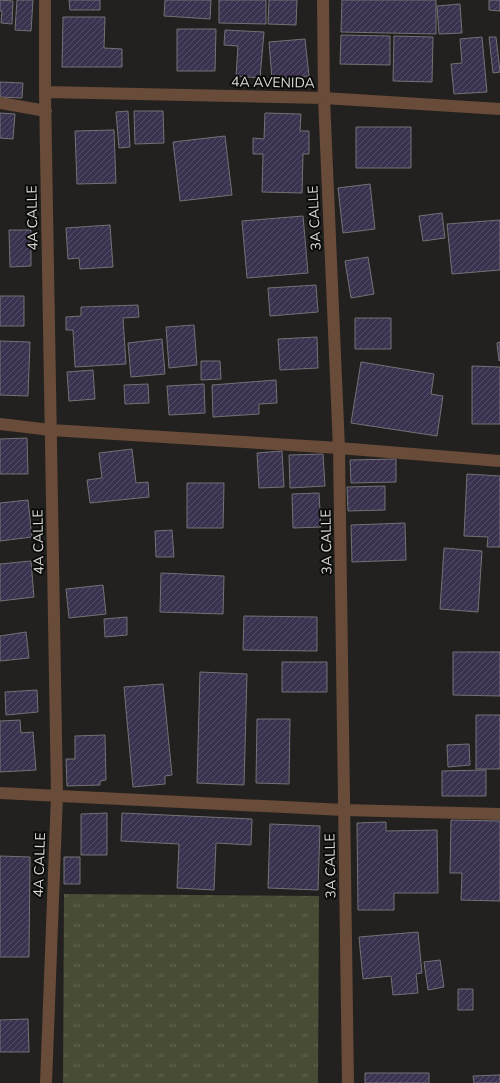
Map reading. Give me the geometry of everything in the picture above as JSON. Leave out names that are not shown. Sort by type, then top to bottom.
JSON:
[{"type":"street","name":"4A CALLE","points":[[45,0],[45,92],[57,795],[46,1083]]},
{"type":"street","name":"3A CALLE","points":[[323,0],[324,98],[340,448],[348,1083]]},
{"type":"street","name":"4A AVENIDA","points":[[45,92],[324,98],[500,109]]},
{"type":"street","points":[[0,103],[46,111]]},
{"type":"street","points":[[0,424],[51,430],[340,448],[500,461]]},
{"type":"street","points":[[0,793],[344,810],[500,814]]},
{"type":"green space","points":[[64,894],[319,896],[318,1083],[63,1083]]},
{"type":"building","points":[[0,0],[13,1],[12,24],[1,23],[2,11],[0,11]]},
{"type":"building","points":[[17,0],[33,0],[31,31],[15,30]]},
{"type":"building","points":[[69,0],[100,0],[100,10],[70,10]]},
{"type":"building","points":[[165,0],[211,0],[210,19],[164,16]]},
{"type":"building","points":[[219,0],[266,0],[266,24],[219,23]]},
{"type":"building","points":[[269,0],[297,0],[296,25],[268,24]]},
{"type":"building","points":[[342,0],[436,0],[436,34],[341,32]]},
{"type":"building","points":[[489,0],[500,0],[500,11],[489,10]]},
{"type":"building","points":[[460,4],[462,33],[439,34],[437,6]]},
{"type":"building","points":[[63,17],[105,17],[104,48],[122,49],[122,67],[62,67]]},
{"type":"building","points":[[177,29],[216,29],[215,71],[177,71]]},
{"type":"building","points":[[225,30],[264,32],[260,78],[236,76],[238,46],[224,45]]},
{"type":"building","points":[[341,35],[390,36],[390,65],[340,64]]},
{"type":"building","points":[[394,36],[433,37],[432,82],[393,81]]},
{"type":"building","points":[[482,37],[487,92],[454,94],[451,64],[462,63],[460,39]]},
{"type":"building","points":[[489,37],[496,37],[500,72],[493,73]]},
{"type":"building","points":[[305,39],[309,76],[272,79],[269,42]]},
{"type":"building","points":[[0,82],[23,83],[22,98],[0,97]]},
{"type":"building","points":[[128,111],[130,147],[119,148],[116,112]]},
{"type":"building","points":[[134,111],[163,111],[164,143],[135,144]]},
{"type":"building","points":[[0,113],[15,114],[13,139],[0,138]]},
{"type":"building","points":[[265,113],[301,114],[300,131],[309,131],[309,154],[303,154],[302,193],[262,192],[263,154],[253,154],[253,138],[264,139]]},
{"type":"building","points":[[356,127],[411,127],[411,168],[356,168]]},
{"type":"building","points":[[114,130],[116,183],[77,184],[75,131]]},
{"type":"building","points":[[225,136],[232,195],[180,201],[173,142]]},
{"type":"building","points":[[370,184],[375,229],[343,233],[338,188]]},
{"type":"building","points":[[442,213],[445,238],[423,241],[419,216]]},
{"type":"building","points":[[303,216],[308,273],[247,278],[242,221]]},
{"type":"building","points":[[500,220],[500,270],[452,274],[447,224]]},
{"type":"building","points":[[110,225],[113,267],[80,269],[79,258],[68,259],[66,228]]},
{"type":"building","points":[[9,230],[31,230],[31,266],[10,267]]},
{"type":"building","points":[[368,257],[374,294],[351,298],[345,261]]},
{"type":"building","points":[[316,285],[318,312],[270,316],[268,288]]},
{"type":"building","points":[[0,296],[24,296],[24,326],[0,326]]},
{"type":"building","points":[[138,305],[139,317],[123,318],[126,364],[75,367],[73,330],[66,330],[66,317],[81,316],[81,307]]},
{"type":"building","points":[[355,318],[391,318],[391,349],[355,349]]},
{"type":"building","points":[[194,325],[197,365],[169,368],[166,327]]},
{"type":"building","points":[[317,337],[318,368],[280,370],[278,339]]},
{"type":"building","points":[[162,339],[165,374],[131,377],[128,343]]},
{"type":"building","points":[[0,341],[30,342],[28,396],[0,395]]},
{"type":"building","points":[[500,342],[500,360],[499,361],[497,343]]},
{"type":"building","points":[[201,361],[220,361],[221,379],[201,380]]},
{"type":"building","points":[[361,362],[434,374],[431,394],[443,396],[437,436],[351,423]]},
{"type":"building","points":[[472,366],[500,367],[500,424],[472,424]]},
{"type":"building","points":[[93,370],[95,399],[69,401],[67,372]]},
{"type":"building","points":[[276,380],[277,403],[259,404],[259,414],[213,417],[212,385]]},
{"type":"building","points":[[148,384],[149,403],[125,404],[124,385]]},
{"type":"building","points":[[204,384],[205,413],[169,415],[167,386]]},
{"type":"building","points":[[27,438],[28,474],[0,474],[0,439]]},
{"type":"building","points":[[132,449],[136,483],[148,482],[149,497],[90,503],[87,480],[102,478],[99,453]]},
{"type":"building","points":[[282,451],[284,487],[259,488],[257,453]]},
{"type":"building","points":[[323,454],[325,486],[290,488],[289,455]]},
{"type":"building","points":[[396,459],[396,482],[351,483],[350,460]]},
{"type":"building","points":[[467,474],[500,476],[500,547],[487,547],[488,537],[464,536]]},
{"type":"building","points":[[187,483],[224,483],[223,528],[187,528]]},
{"type":"building","points":[[385,486],[385,510],[348,511],[347,487]]},
{"type":"building","points":[[319,493],[321,527],[293,528],[292,494]]},
{"type":"building","points":[[28,500],[32,537],[0,541],[0,503]]},
{"type":"building","points":[[405,523],[406,560],[352,562],[351,525]]},
{"type":"building","points":[[172,530],[174,557],[156,557],[155,531]]},
{"type":"building","points":[[444,548],[482,551],[478,612],[440,609]]},
{"type":"building","points":[[31,561],[34,597],[0,601],[0,564]]},
{"type":"building","points":[[161,573],[224,576],[223,614],[160,612]]},
{"type":"building","points":[[103,585],[106,614],[69,618],[66,589]]},
{"type":"building","points":[[244,616],[317,617],[317,651],[243,650]]},
{"type":"building","points":[[127,617],[127,635],[105,637],[104,619]]},
{"type":"building","points":[[26,632],[29,658],[0,661],[0,636]]},
{"type":"building","points":[[453,652],[500,652],[500,696],[453,695]]},
{"type":"building","points":[[282,662],[327,662],[327,692],[282,692]]},
{"type":"building","points":[[200,672],[247,674],[244,785],[197,783]]},
{"type":"building","points":[[163,684],[172,775],[165,776],[165,784],[133,787],[124,687]]},
{"type":"building","points":[[37,690],[38,712],[6,715],[5,692]]},
{"type":"building","points":[[476,715],[500,715],[500,769],[476,769]]},
{"type":"building","points":[[257,719],[290,719],[289,784],[256,783]]},
{"type":"building","points":[[20,720],[21,733],[33,732],[36,770],[0,772],[0,721]]},
{"type":"building","points":[[105,735],[106,780],[100,781],[100,785],[67,786],[66,759],[75,759],[75,736]]},
{"type":"building","points":[[469,744],[470,765],[448,767],[447,745]]},
{"type":"building","points":[[486,770],[486,796],[442,796],[442,771]]},
{"type":"building","points":[[107,813],[107,855],[81,855],[81,814]]},
{"type":"building","points":[[122,813],[252,819],[251,845],[216,843],[214,890],[177,888],[179,844],[121,841]]},
{"type":"building","points":[[451,820],[500,821],[500,901],[461,900],[462,873],[450,873]]},
{"type":"building","points":[[386,822],[386,831],[437,830],[438,893],[394,893],[394,910],[358,910],[357,823]]},
{"type":"building","points":[[270,824],[320,826],[318,890],[268,888]]},
{"type":"building","points":[[0,856],[30,857],[29,957],[0,957]]},
{"type":"building","points":[[64,857],[80,857],[80,884],[64,884]]},
{"type":"building","points":[[418,932],[422,973],[416,974],[418,993],[393,995],[391,976],[363,979],[359,937]]},
{"type":"building","points":[[440,960],[444,987],[428,990],[424,962]]},
{"type":"building","points":[[458,989],[473,989],[473,1010],[458,1010]]},
{"type":"building","points":[[28,1019],[29,1052],[0,1052],[0,1020]]},
{"type":"building","points":[[365,1073],[429,1073],[429,1083],[365,1083]]},
{"type":"building","points":[[500,1075],[500,1083],[474,1083],[473,1076]]}]
